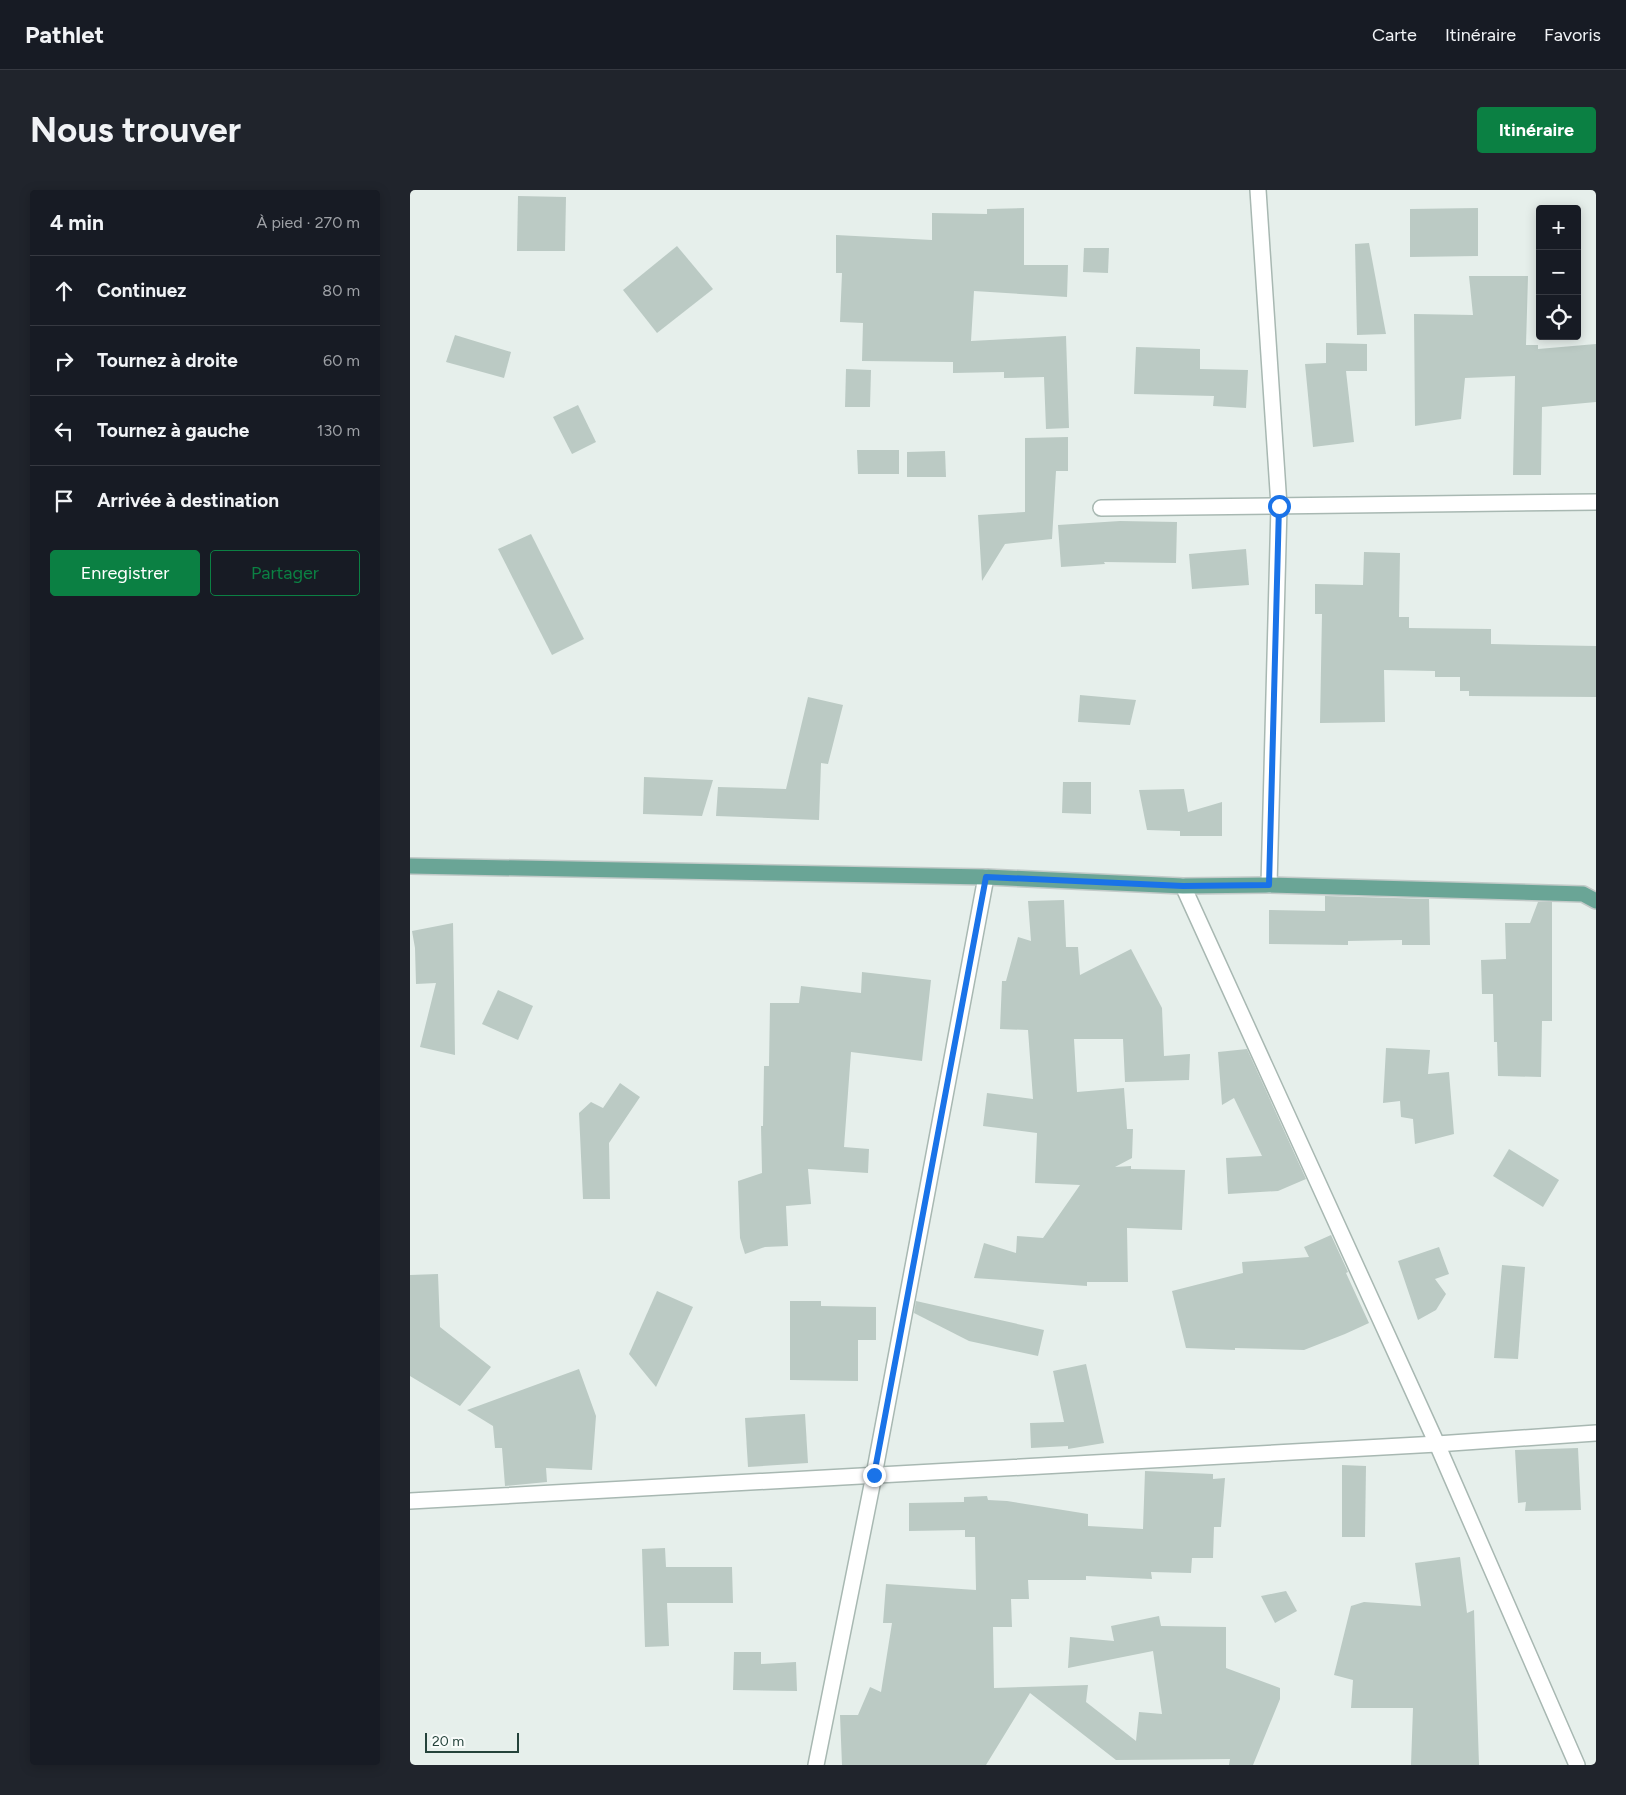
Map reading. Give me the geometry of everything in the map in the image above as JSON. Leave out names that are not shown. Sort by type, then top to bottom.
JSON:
[{"type":"main road","points":[[410,866],[986,877],[1183,886],[1269,885],[1592,895]]},
{"type":"street","points":[[1258,190],[1279,506],[1269,885]]},
{"type":"street","points":[[1101,508],[1596,502]]},
{"type":"street","points":[[816,1765],[874,1475],[986,877]]},
{"type":"street","points":[[1183,886],[1437,1444],[1577,1765]]},
{"type":"street","points":[[410,1501],[1437,1444],[1596,1432]]},
{"type":"building","points":[[518,196],[566,197],[565,251],[517,251]]},
{"type":"building","points":[[1024,208],[1024,265],[1068,265],[1067,297],[974,291],[971,341],[1066,336],[1069,428],[1046,429],[1044,377],[1004,378],[1004,372],[953,373],[953,362],[862,361],[863,323],[840,322],[842,273],[836,273],[836,235],[932,240],[932,213],[987,214],[987,209]]},
{"type":"building","points":[[1478,208],[1478,256],[1410,257],[1410,209]]},
{"type":"building","points":[[1369,243],[1386,334],[1357,335],[1355,244]]},
{"type":"building","points":[[677,246],[713,289],[657,333],[623,290]]},
{"type":"building","points":[[1084,248],[1109,248],[1108,273],[1083,272]]},
{"type":"building","points":[[1469,276],[1528,276],[1526,345],[1538,345],[1538,349],[1596,344],[1596,402],[1542,407],[1541,475],[1513,475],[1515,376],[1465,378],[1461,419],[1415,426],[1414,314],[1473,315]]},
{"type":"building","points":[[455,335],[511,352],[504,378],[446,362]]},
{"type":"building","points":[[1326,343],[1367,344],[1367,371],[1346,371],[1354,442],[1313,447],[1305,364],[1326,363]]},
{"type":"building","points":[[1136,347],[1200,349],[1200,369],[1248,370],[1246,408],[1213,406],[1214,396],[1134,394]]},
{"type":"building","points":[[846,369],[871,370],[870,407],[845,407]]},
{"type":"building","points":[[578,405],[596,442],[572,454],[553,417]]},
{"type":"building","points":[[1068,437],[1068,471],[1056,471],[1052,539],[1005,544],[982,581],[978,515],[1025,512],[1025,438]]},
{"type":"building","points":[[857,450],[899,450],[899,474],[858,474]]},
{"type":"building","points":[[945,451],[946,477],[907,477],[907,452]]},
{"type":"building","points":[[1120,521],[1177,522],[1176,563],[1104,562],[1105,564],[1061,567],[1058,525]]},
{"type":"building","points":[[531,534],[584,639],[552,655],[498,549]]},
{"type":"building","points":[[1246,549],[1249,585],[1192,589],[1189,554]]},
{"type":"building","points":[[1364,552],[1400,553],[1399,617],[1409,617],[1409,628],[1491,629],[1491,644],[1596,646],[1596,697],[1469,696],[1469,691],[1460,691],[1460,677],[1435,677],[1435,671],[1384,670],[1385,722],[1320,723],[1322,614],[1315,614],[1315,584],[1363,585]]},
{"type":"building","points":[[1080,695],[1136,700],[1130,725],[1078,722]]},
{"type":"building","points":[[808,697],[843,705],[828,764],[821,763],[819,820],[716,816],[718,787],[786,789]]},
{"type":"building","points":[[644,777],[713,780],[702,816],[643,814]]},
{"type":"building","points":[[1063,782],[1091,782],[1091,814],[1062,813]]},
{"type":"building","points":[[1184,789],[1188,812],[1222,802],[1222,836],[1180,836],[1180,831],[1147,830],[1139,790]]},
{"type":"building","points":[[1325,896],[1429,899],[1430,945],[1402,945],[1402,940],[1348,941],[1348,945],[1269,944],[1269,910],[1325,911]]},
{"type":"building","points":[[1064,900],[1066,947],[1078,947],[1080,975],[1131,949],[1162,1008],[1164,1056],[1190,1054],[1189,1080],[1125,1082],[1123,1039],[1074,1039],[1077,1092],[1124,1088],[1127,1129],[1133,1129],[1132,1158],[1115,1167],[1131,1166],[1131,1169],[1185,1170],[1182,1230],[1127,1228],[1128,1282],[1087,1282],[1087,1286],[974,1278],[984,1243],[1016,1253],[1017,1236],[1043,1238],[1080,1185],[1035,1183],[1037,1133],[983,1126],[987,1093],[1033,1099],[1028,1030],[1000,1029],[1002,981],[1006,981],[1018,937],[1031,941],[1028,901]]},
{"type":"building","points":[[1538,902],[1552,902],[1552,1021],[1542,1021],[1541,1077],[1498,1076],[1497,1042],[1494,1042],[1493,994],[1482,994],[1481,960],[1506,959],[1505,923],[1530,923]]},
{"type":"building","points":[[453,923],[455,1055],[420,1047],[436,983],[416,984],[415,948],[412,931]]},
{"type":"building","points":[[862,972],[931,980],[922,1061],[851,1052],[844,1147],[869,1149],[868,1173],[808,1169],[811,1204],[786,1206],[788,1246],[765,1247],[745,1254],[740,1238],[738,1181],[762,1173],[761,1126],[763,1126],[764,1066],[769,1066],[770,1003],[799,1003],[801,986],[861,993]]},
{"type":"building","points":[[498,990],[533,1006],[518,1040],[482,1024]]},
{"type":"building","points":[[1386,1048],[1430,1050],[1428,1074],[1449,1072],[1454,1134],[1415,1144],[1413,1119],[1401,1117],[1400,1101],[1383,1103]]},
{"type":"building","points":[[1247,1049],[1306,1179],[1278,1191],[1228,1194],[1226,1158],[1262,1156],[1234,1098],[1222,1105],[1218,1052]]},
{"type":"building","points":[[620,1083],[640,1097],[609,1143],[610,1199],[583,1199],[579,1113],[591,1102],[603,1108]]},
{"type":"building","points":[[1509,1149],[1559,1180],[1543,1207],[1493,1176]]},
{"type":"building","points":[[1331,1235],[1369,1323],[1304,1350],[1186,1348],[1172,1291],[1243,1273],[1242,1262],[1309,1257],[1304,1247]]},
{"type":"building","points":[[1439,1247],[1449,1274],[1435,1279],[1446,1294],[1436,1310],[1418,1320],[1398,1261]]},
{"type":"building","points":[[1502,1265],[1525,1267],[1518,1359],[1494,1358]]},
{"type":"building","points":[[438,1274],[440,1327],[491,1367],[460,1406],[410,1376],[410,1275]]},
{"type":"building","points":[[657,1291],[693,1307],[656,1387],[629,1354]]},
{"type":"building","points":[[790,1301],[821,1301],[821,1306],[876,1307],[876,1340],[858,1340],[858,1381],[790,1380]]},
{"type":"building","points":[[916,1301],[1044,1330],[1038,1356],[969,1341],[914,1313]]},
{"type":"building","points":[[1086,1364],[1104,1443],[1068,1449],[1068,1446],[1031,1448],[1030,1423],[1064,1422],[1053,1371]]},
{"type":"building","points":[[579,1369],[596,1416],[592,1470],[546,1468],[547,1482],[505,1486],[502,1448],[495,1448],[493,1426],[467,1410]]},
{"type":"building","points":[[805,1414],[808,1463],[748,1467],[745,1418]]},
{"type":"building","points":[[1578,1448],[1581,1510],[1525,1511],[1526,1502],[1518,1503],[1515,1450]]},
{"type":"building","points":[[1342,1465],[1366,1466],[1365,1537],[1342,1537]]},
{"type":"building","points":[[1145,1471],[1213,1474],[1213,1479],[1225,1478],[1221,1527],[1214,1527],[1213,1558],[1192,1558],[1191,1573],[1151,1572],[1152,1579],[1086,1576],[1086,1580],[1028,1580],[1029,1599],[1011,1599],[1012,1627],[993,1627],[994,1688],[1088,1685],[1086,1702],[1136,1741],[1139,1712],[1162,1714],[1153,1651],[1068,1668],[1070,1637],[1114,1641],[1111,1626],[1159,1616],[1161,1626],[1226,1627],[1226,1668],[1280,1688],[1280,1699],[1253,1765],[1229,1765],[1230,1759],[1116,1760],[1030,1693],[986,1765],[842,1765],[840,1715],[858,1715],[870,1687],[881,1692],[892,1623],[883,1623],[886,1584],[976,1590],[975,1537],[965,1537],[965,1530],[909,1531],[909,1503],[964,1502],[964,1497],[987,1496],[988,1500],[1007,1501],[1088,1514],[1088,1526],[1143,1529]]},
{"type":"building","points":[[665,1548],[666,1567],[732,1567],[733,1603],[667,1603],[669,1646],[645,1647],[642,1549]]},
{"type":"building","points":[[1460,1557],[1467,1613],[1474,1610],[1479,1765],[1411,1765],[1413,1708],[1351,1708],[1353,1680],[1334,1675],[1351,1606],[1364,1602],[1421,1606],[1415,1563]]},
{"type":"building","points":[[1286,1591],[1297,1611],[1275,1623],[1261,1596]]},
{"type":"building","points":[[734,1652],[761,1652],[761,1664],[796,1662],[797,1691],[733,1690]]},
{"type":"route","points":[[874,1475],[986,877],[1183,886],[1269,885],[1279,506]]}]
